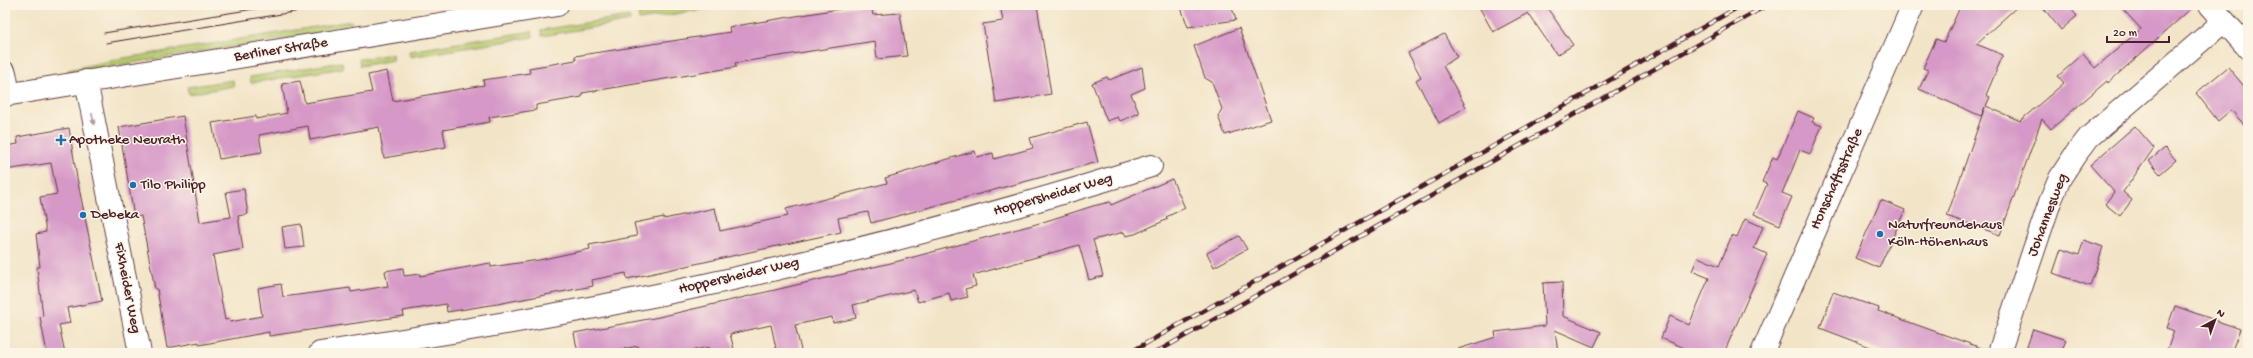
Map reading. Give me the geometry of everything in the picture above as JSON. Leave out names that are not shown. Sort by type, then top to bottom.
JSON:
[{"type":"street","name":"Berliner Straße","points":[[7,95],[557,5]]},
{"type":"street","name":"Honschaftsstraße","points":[[1762,353],[1913,5]]},
{"type":"street","points":[[2217,13],[2246,44]]},
{"type":"street","name":"Johannesweg","points":[[1999,353],[2050,202],[2060,178],[2075,154],[2106,120],[2217,13]]},
{"type":"street","points":[[5,73],[7,95]]},
{"type":"street","name":"Fixheider Weg","points":[[86,81],[140,353]]},
{"type":"street","name":"Hoppersheider Weg","points":[[320,353],[464,331],[692,288],[923,232],[1151,166]]},
{"type":"green space","points":[[695,5],[729,5],[639,20],[638,14]]},
{"type":"green space","points":[[629,16],[630,21],[542,36],[541,30]]},
{"type":"green space","points":[[351,21],[352,28],[68,73],[68,70],[118,59]]},
{"type":"green space","points":[[532,31],[533,37],[410,57],[409,51]]},
{"type":"green space","points":[[392,54],[393,60],[360,66],[359,59]]},
{"type":"green space","points":[[342,62],[343,68],[251,83],[250,77]]},
{"type":"green space","points":[[233,80],[234,86],[189,94],[187,87]]},
{"type":"building","points":[[863,5],[871,5],[873,15],[900,13],[907,56],[877,59],[875,41],[735,63],[736,67],[582,93],[582,97],[536,105],[536,110],[489,117],[490,122],[443,130],[446,147],[384,158],[379,127],[310,140],[308,126],[259,135],[262,152],[219,159],[212,123],[256,116],[256,119],[287,113],[282,84],[300,81],[305,103],[372,92],[368,75],[387,71],[393,101],[484,85],[483,80],[530,73],[529,68],[576,60],[575,56],[730,32],[729,27]]},
{"type":"building","points":[[1000,5],[1037,5],[1051,94],[996,103],[983,24],[1003,21]]},
{"type":"building","points":[[1180,5],[1231,5],[1236,20],[1188,27]]},
{"type":"building","points":[[1478,5],[1545,5],[1573,45],[1557,55],[1528,13],[1493,32]]},
{"type":"building","points":[[1961,5],[2019,5],[1976,44],[2003,55],[1986,95],[1990,97],[1986,106],[2020,121],[2064,83],[2058,76],[2083,54],[2095,68],[2141,29],[2119,5],[2195,5],[2108,83],[2107,81],[2051,129],[2042,119],[2000,235],[1947,216],[1985,107],[1981,116],[1919,89],[1928,70],[1923,68],[1936,39],[1944,42]]},
{"type":"building","points":[[2041,5],[2068,5],[2077,16],[2061,30]]},
{"type":"building","points":[[1239,28],[1271,120],[1225,135],[1218,116],[1222,109],[1212,82],[1205,78],[1194,46]]},
{"type":"building","points":[[1444,34],[1457,57],[1443,66],[1466,107],[1439,123],[1416,80],[1421,77],[1408,53]]},
{"type":"building","points":[[1142,67],[1145,88],[1131,94],[1139,113],[1120,121],[1118,117],[1107,121],[1092,83],[1107,77],[1109,80]]},
{"type":"building","points":[[2228,67],[2248,91],[2248,129],[2231,110],[2218,121],[2196,93]]},
{"type":"building","points":[[1798,111],[1814,118],[1812,122],[1822,126],[1810,154],[1800,150],[1782,193],[1792,197],[1780,225],[1754,214],[1767,184],[1762,182],[1773,157],[1777,159]]},
{"type":"building","points":[[183,116],[200,222],[231,217],[226,192],[244,189],[248,214],[238,216],[243,249],[213,255],[225,320],[229,319],[230,322],[262,316],[258,288],[281,284],[283,297],[350,288],[351,292],[388,286],[385,271],[403,268],[404,276],[420,274],[420,276],[490,263],[491,267],[539,260],[590,249],[589,245],[637,236],[634,223],[664,217],[664,219],[715,208],[720,231],[788,216],[786,209],[887,183],[885,178],[975,151],[977,157],[993,153],[994,159],[1033,148],[1030,138],[1087,122],[1098,162],[871,223],[868,212],[838,218],[841,232],[627,279],[626,273],[592,280],[593,286],[447,312],[446,304],[403,311],[404,316],[269,336],[269,332],[199,345],[199,342],[167,348],[157,289],[155,289],[141,216],[134,217],[119,127]]},
{"type":"building","points":[[2135,126],[2154,148],[2123,192],[2132,200],[2120,216],[2105,204],[2114,192],[2090,165]]},
{"type":"building","points":[[69,128],[77,178],[102,301],[67,308],[70,323],[59,325],[65,353],[47,353],[40,317],[43,316],[37,267],[40,267],[36,234],[46,232],[40,197],[57,194],[51,163],[5,170],[5,146],[18,144],[17,137]]},
{"type":"building","points":[[2165,148],[2176,160],[2160,174],[2149,161]]},
{"type":"building","points":[[1172,179],[1185,208],[1166,217],[1168,219],[1135,234],[1126,236],[1124,232],[1093,240],[1103,276],[1089,280],[1079,245],[973,275],[976,286],[965,289],[968,297],[951,301],[949,293],[918,302],[914,290],[853,305],[856,318],[833,323],[832,317],[795,325],[801,350],[789,353],[777,353],[771,325],[730,334],[735,353],[710,353],[708,347],[680,353],[640,353],[638,346],[600,353],[578,353],[574,333],[659,317],[895,262],[1040,223],[1093,206],[1110,202],[1111,205]]},
{"type":"building","name":"Naturfreundehaus Köln-Höhenhaus","points":[[1881,200],[1905,210],[1879,268],[1855,258]]},
{"type":"building","points":[[1745,219],[1763,227],[1754,248],[1767,254],[1724,353],[1696,353],[1661,338],[1670,316],[1689,325],[1709,278],[1692,271],[1698,257],[1719,266],[1732,235],[1737,237]]},
{"type":"building","points":[[301,224],[304,247],[285,249],[282,227]]},
{"type":"building","points":[[1239,236],[1247,249],[1214,267],[1207,253]]},
{"type":"building","points":[[2084,240],[2103,247],[2090,286],[2053,273],[2061,249],[2079,255]]},
{"type":"building","points":[[1562,282],[1563,316],[1601,332],[1594,347],[1555,330],[1558,353],[1459,353],[1458,349],[1496,337],[1495,332],[1545,326],[1543,283]]},
{"type":"building","points":[[1833,292],[1879,308],[1878,311],[1987,350],[1987,353],[1886,353],[1820,328]]},
{"type":"building","points":[[2175,306],[2240,329],[2231,353],[2166,353],[2174,331],[2167,328]]},
{"type":"building","points":[[2033,329],[2066,340],[2061,353],[2025,353]]},
{"type":"tram line","points":[[104,33],[279,5]]},
{"type":"tram line","points":[[106,43],[336,5]]},
{"type":"railway","points":[[1129,353],[1742,5]]},
{"type":"railway","points":[[1155,353],[1767,5]]},
{"type":"place","name":"Apotheke Neurath","points":[[61,140]]},
{"type":"place","name":"Tilo Philipp","points":[[133,185]]},
{"type":"place","name":"Debeka","points":[[83,215]]},
{"type":"place","name":"Naturfreundehaus Köln-Höhenhaus","points":[[1880,234]]}]
